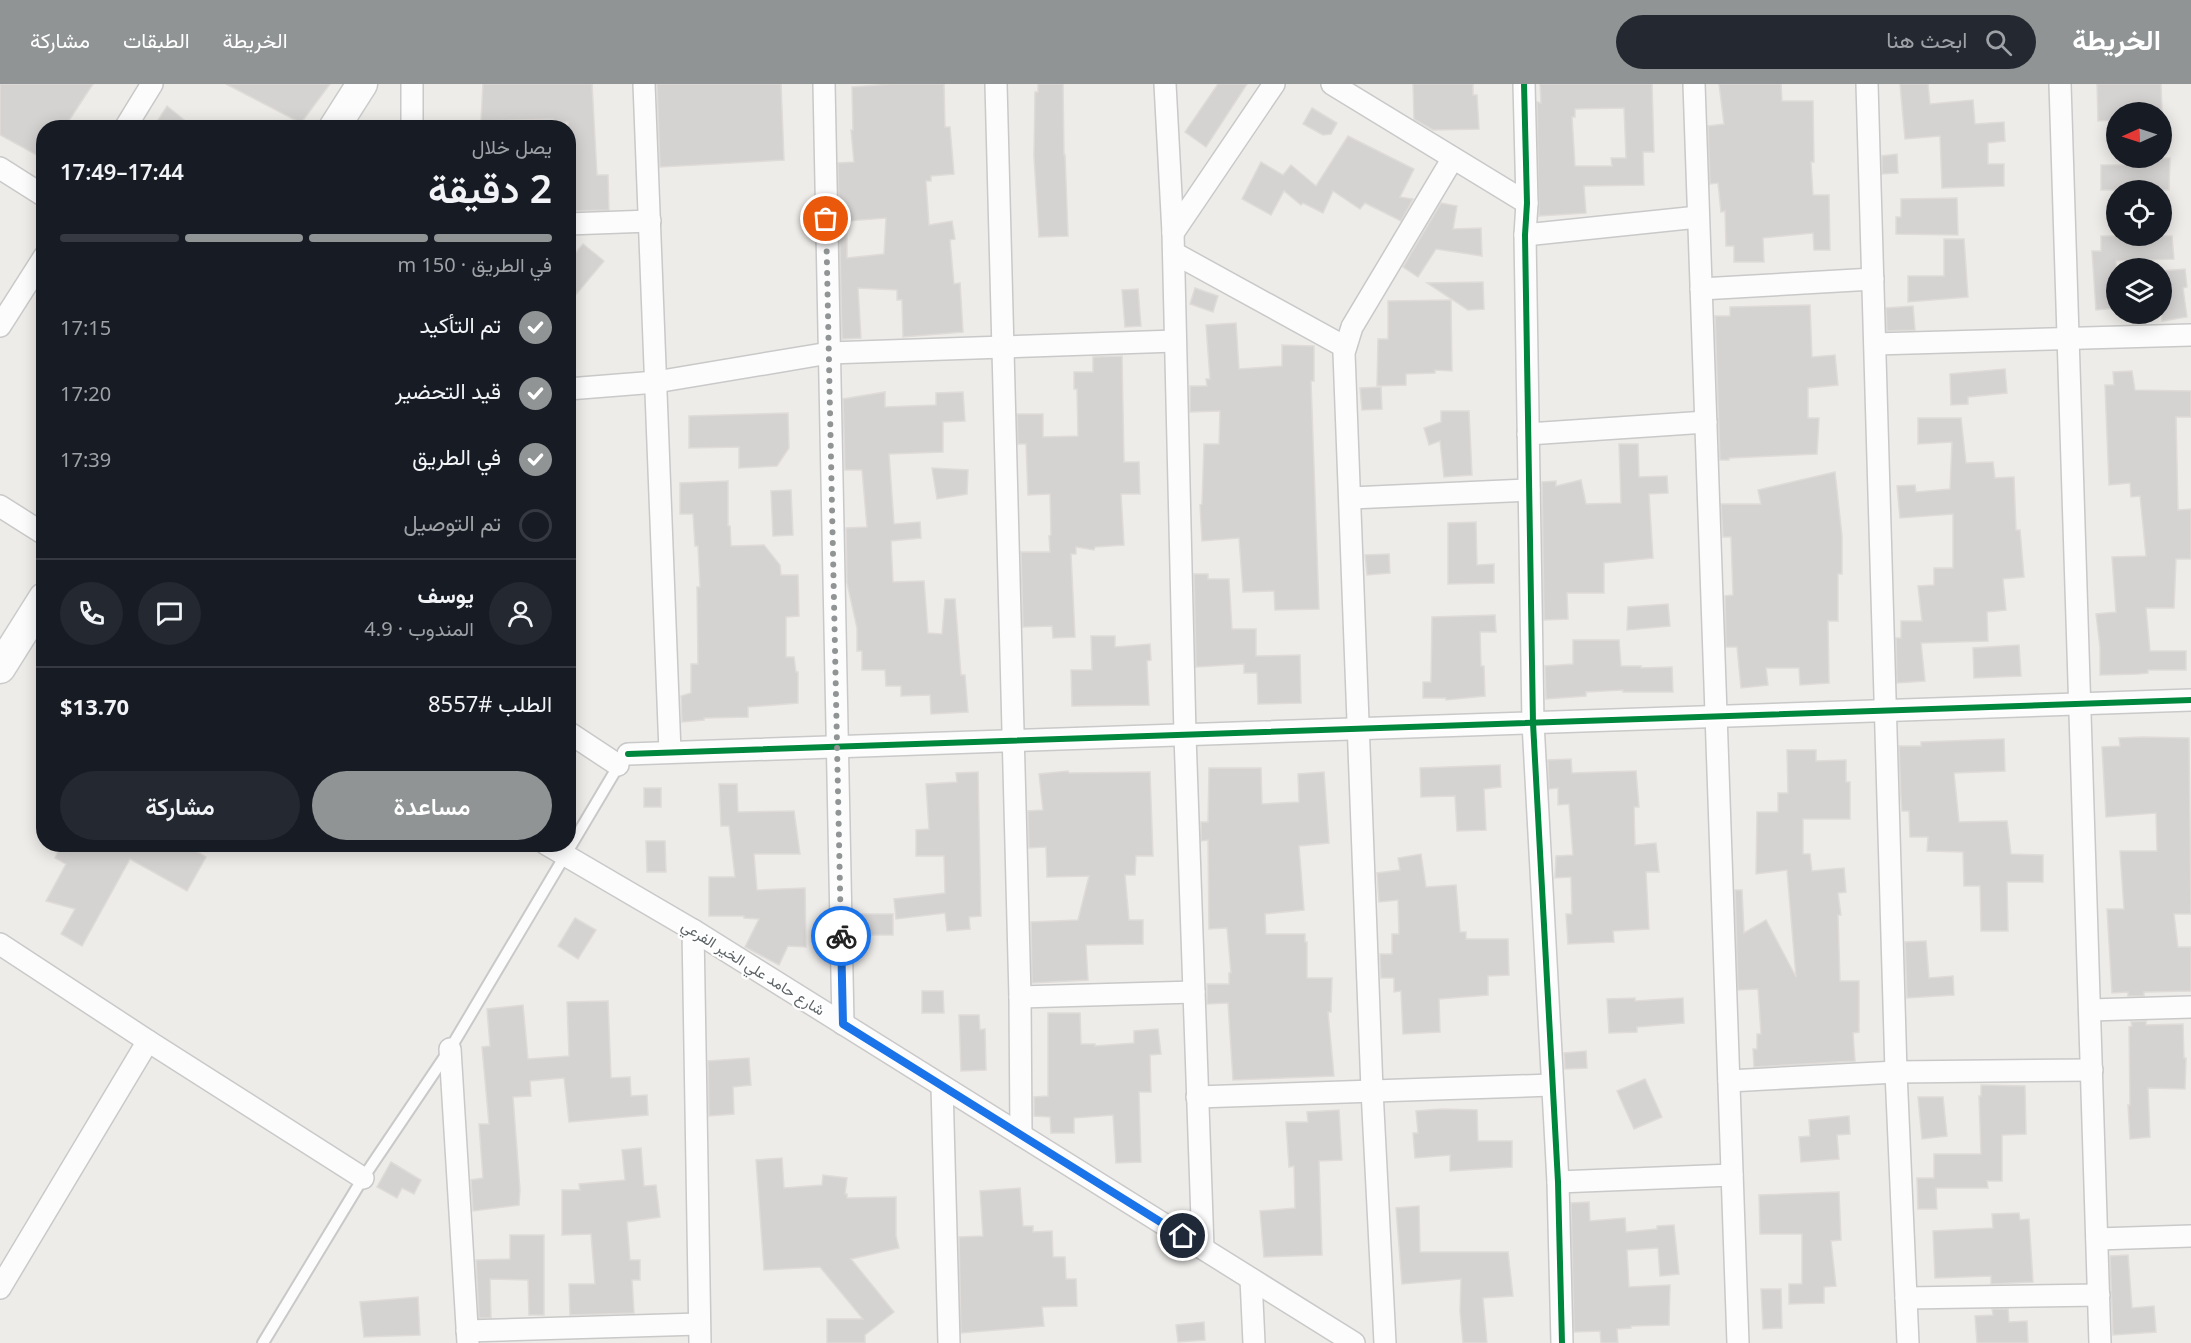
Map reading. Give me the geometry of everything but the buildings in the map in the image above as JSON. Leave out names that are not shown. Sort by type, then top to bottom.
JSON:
[{"type":"main road","points":[[339,120],[362,84]]},
{"type":"main road","points":[[0,668],[36,611]]},
{"type":"street","points":[[130,120],[152,84]]},
{"type":"street","points":[[412,84],[412,120]]},
{"type":"street","points":[[644,84],[670,752]]},
{"type":"street","points":[[824,84],[843,1024]]},
{"type":"street","points":[[996,84],[1022,1135]]},
{"type":"street","points":[[1165,84],[1173,243],[1185,735],[1203,1248]]},
{"type":"street","points":[[1173,243],[1274,84]]},
{"type":"street","points":[[1332,84],[1527,203]]},
{"type":"street","points":[[1524,84],[1533,723],[1557,1182],[1562,1343]]},
{"type":"street","points":[[1694,84],[1738,1343]]},
{"type":"street","points":[[1867,84],[1896,1072],[1908,1343]]},
{"type":"street","points":[[2060,84],[2100,1343]]},
{"type":"street","points":[[1385,1343],[1372,1090],[1344,360],[1345,347],[1352,327],[1453,158]]},
{"type":"street","points":[[0,168],[36,191]]},
{"type":"street","points":[[1525,235],[1698,217]]},
{"type":"street","points":[[576,224],[650,221]]},
{"type":"street","points":[[1173,243],[1345,347]]},
{"type":"street","points":[[0,327],[36,270]]},
{"type":"street","points":[[1701,289],[1873,279]]},
{"type":"street","points":[[1875,344],[2191,335]]},
{"type":"street","points":[[576,388],[656,382],[829,353],[1175,341]]},
{"type":"street","points":[[1528,434],[1706,422]]},
{"type":"street","points":[[1351,498],[1529,490]]},
{"type":"street","points":[[0,506],[36,529]]},
{"type":"street","points":[[576,736],[623,759],[670,752],[2191,700]]},
{"type":"street","name":"شارع حامد علي الخير الفرعي","points":[[559,852],[693,930],[1354,1343]]},
{"type":"street","points":[[450,1048],[468,1337],[700,1334],[693,930]]},
{"type":"street","points":[[0,944],[363,1178]]},
{"type":"street","points":[[1020,997],[1194,992]]},
{"type":"street","points":[[2090,1010],[2191,1007]]},
{"type":"street","points":[[0,1288],[148,1041]]},
{"type":"street","points":[[1729,1081],[1896,1072],[2092,1070]]},
{"type":"street","points":[[1197,1097],[1552,1085]]},
{"type":"street","points":[[942,1086],[949,1343]]},
{"type":"street","points":[[1557,1182],[1732,1174]]},
{"type":"street","points":[[2097,1239],[2191,1236]]},
{"type":"street","points":[[1251,1279],[1254,1343]]},
{"type":"street","points":[[1906,1298],[2099,1295]]},
{"type":"lane","points":[[576,839],[623,759]]},
{"type":"lane","points":[[263,1343],[363,1178],[450,1048],[568,852]]},
{"type":"cycle path","points":[[1524,84],[1533,723],[1558,1182],[1562,1343]]},
{"type":"cycle path","points":[[628,754],[2191,700]]},
{"type":"way so far","points":[[826,219],[841,936]]},
{"type":"route","points":[[841,936],[843,1024],[1183,1236]]}]
